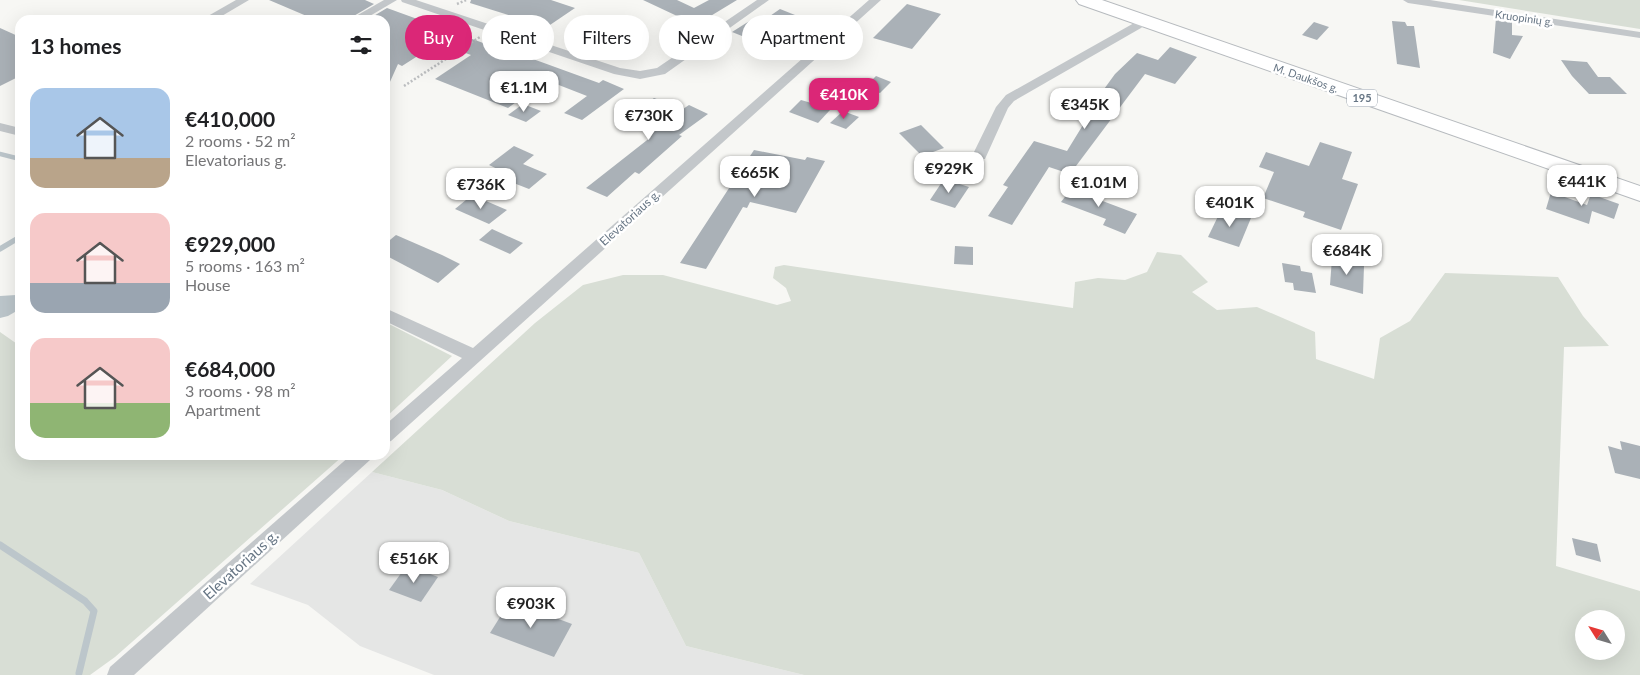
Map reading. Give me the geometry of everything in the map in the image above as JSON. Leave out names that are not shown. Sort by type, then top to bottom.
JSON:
[{"type":"main road","name":"M. Daukšos g.","points":[[1085,0],[1640,194]]},
{"type":"street","points":[[216,15],[244,0]]},
{"type":"street","points":[[364,15],[392,0]]},
{"type":"street","points":[[406,0],[482,27]]},
{"type":"street","points":[[554,50],[640,76],[661,71],[764,0]]},
{"type":"street","name":"Elevatoriaus g.","points":[[390,432],[876,0]]},
{"type":"street","name":"Kruopinių g.","points":[[1408,0],[1640,35]]},
{"type":"street","points":[[980,156],[980,152],[1002,107],[1010,98],[1143,21]]},
{"type":"street","points":[[2,127],[15,121]]},
{"type":"street","points":[[2,127],[15,131]]},
{"type":"street","points":[[390,316],[474,356]]},
{"type":"street","name":"Elevatoriaus g.","points":[[118,675],[358,460]]},
{"type":"path","points":[[404,86],[482,36]]},
{"type":"shaded area","points":[[1459,0],[1640,0],[1640,29]]},
{"type":"shaded area","points":[[1157,252],[1181,255],[1208,282],[1192,292],[1217,310],[1257,307],[1315,332],[1316,359],[1374,379],[1380,338],[1410,321],[1445,273],[1558,277],[1583,316],[1609,346],[1564,347],[1556,566],[1640,591],[1640,675],[804,675],[686,646],[639,553],[509,521],[442,490],[372,472],[385,460],[390,460],[390,456],[535,323],[583,285],[623,275],[663,275],[777,305],[791,301],[786,288],[773,278],[775,267],[784,265],[1073,308],[1075,282],[1098,278],[1125,280],[1147,272]]},
{"type":"shaded area","points":[[15,295],[15,312],[0,318],[0,296]]},
{"type":"shaded area","points":[[390,325],[452,356],[390,413]]},
{"type":"shaded area","points":[[0,332],[15,342],[15,460],[338,460],[115,657],[90,675],[0,675]]},
{"type":"shaded area","points":[[372,472],[442,490],[509,521],[639,553],[686,646],[804,675],[434,675],[360,646],[308,605],[250,584]]},
{"type":"building","points":[[269,0],[365,0],[374,4],[355,15],[304,15]]},
{"type":"building","points":[[471,0],[551,0],[575,8],[554,22],[554,15],[508,15],[470,3]]},
{"type":"building","points":[[643,0],[677,0],[694,8],[709,0],[737,0],[712,15],[675,15]]},
{"type":"building","points":[[907,4],[941,14],[912,49],[873,38]]},
{"type":"building","points":[[387,8],[406,15],[405,60],[411,60],[402,66],[398,64],[390,82],[390,15],[375,15]]},
{"type":"building","points":[[780,9],[795,15],[771,15]]},
{"type":"building","points":[[1496,18],[1512,22],[1512,35],[1523,36],[1510,59],[1493,53]]},
{"type":"building","points":[[1392,21],[1405,22],[1407,26],[1414,26],[1420,68],[1397,64]]},
{"type":"building","points":[[1314,22],[1329,27],[1317,40],[1302,35]]},
{"type":"building","points":[[742,26],[742,36],[732,32]]},
{"type":"building","points":[[0,28],[15,35],[15,78],[0,86]]},
{"type":"building","points":[[472,39],[482,43],[482,60],[536,60],[599,83],[603,80],[624,89],[582,120],[564,113],[587,96],[546,80],[508,108],[435,79],[464,60],[472,60]]},
{"type":"building","points":[[1170,47],[1197,57],[1175,84],[1145,74],[1070,174],[1049,167],[1012,225],[988,216],[1008,187],[1003,185],[1034,141],[1067,151],[1086,120],[1083,118],[1115,74],[1137,53],[1158,60]]},
{"type":"building","points":[[1561,60],[1587,62],[1598,77],[1610,77],[1627,94],[1589,94],[1572,76]]},
{"type":"building","points":[[876,76],[891,82],[880,93],[864,88]]},
{"type":"building","points":[[654,98],[683,109],[689,105],[708,114],[679,135],[682,136],[639,174],[635,172],[607,197],[586,188],[651,137],[646,136],[653,130],[626,119]]},
{"type":"building","points":[[801,100],[830,110],[818,123],[789,112]]},
{"type":"building","points":[[523,104],[541,111],[526,122],[508,115]]},
{"type":"building","points":[[843,111],[859,117],[846,129],[830,123]]},
{"type":"building","points":[[921,125],[944,148],[922,156],[899,133]]},
{"type":"building","points":[[1320,142],[1352,152],[1342,179],[1358,184],[1341,230],[1303,217],[1305,212],[1263,198],[1274,172],[1259,167],[1266,152],[1309,166]]},
{"type":"building","points":[[514,146],[534,155],[523,164],[547,174],[529,189],[511,182],[516,178],[489,165]]},
{"type":"building","points":[[754,150],[805,160],[807,157],[825,161],[796,213],[750,202],[747,208],[743,207],[706,269],[680,263]]},
{"type":"building","points":[[944,179],[969,187],[955,208],[930,200]]},
{"type":"building","points":[[1078,180],[1095,193],[1092,197],[1137,214],[1125,234],[1103,225],[1106,219],[1061,202]]},
{"type":"building","points":[[1551,192],[1587,205],[1591,194],[1619,204],[1614,219],[1592,211],[1589,224],[1546,209]]},
{"type":"building","points":[[472,195],[507,210],[489,224],[455,209]]},
{"type":"building","points":[[1222,208],[1251,218],[1239,247],[1208,237]]},
{"type":"building","points":[[492,229],[523,243],[510,254],[479,240]]},
{"type":"building","points":[[396,235],[460,264],[438,283],[390,258],[390,240]]},
{"type":"building","points":[[955,246],[973,247],[973,265],[954,264]]},
{"type":"building","points":[[1332,258],[1364,266],[1363,294],[1330,285]]},
{"type":"building","points":[[1282,263],[1300,266],[1301,271],[1312,273],[1316,293],[1294,290],[1293,283],[1285,282]]},
{"type":"building","points":[[1620,441],[1640,446],[1640,479],[1615,473],[1608,446],[1622,450]]},
{"type":"building","points":[[1572,538],[1597,544],[1601,562],[1576,555]]},
{"type":"building","points":[[407,565],[438,577],[421,602],[389,590]]},
{"type":"building","points":[[510,601],[572,624],[554,657],[490,633]]},
{"type":"waterway","points":[[0,154],[15,158]]},
{"type":"waterway","points":[[0,249],[15,240]]},
{"type":"waterway","points":[[0,545],[85,601],[94,611],[79,673]]}]
